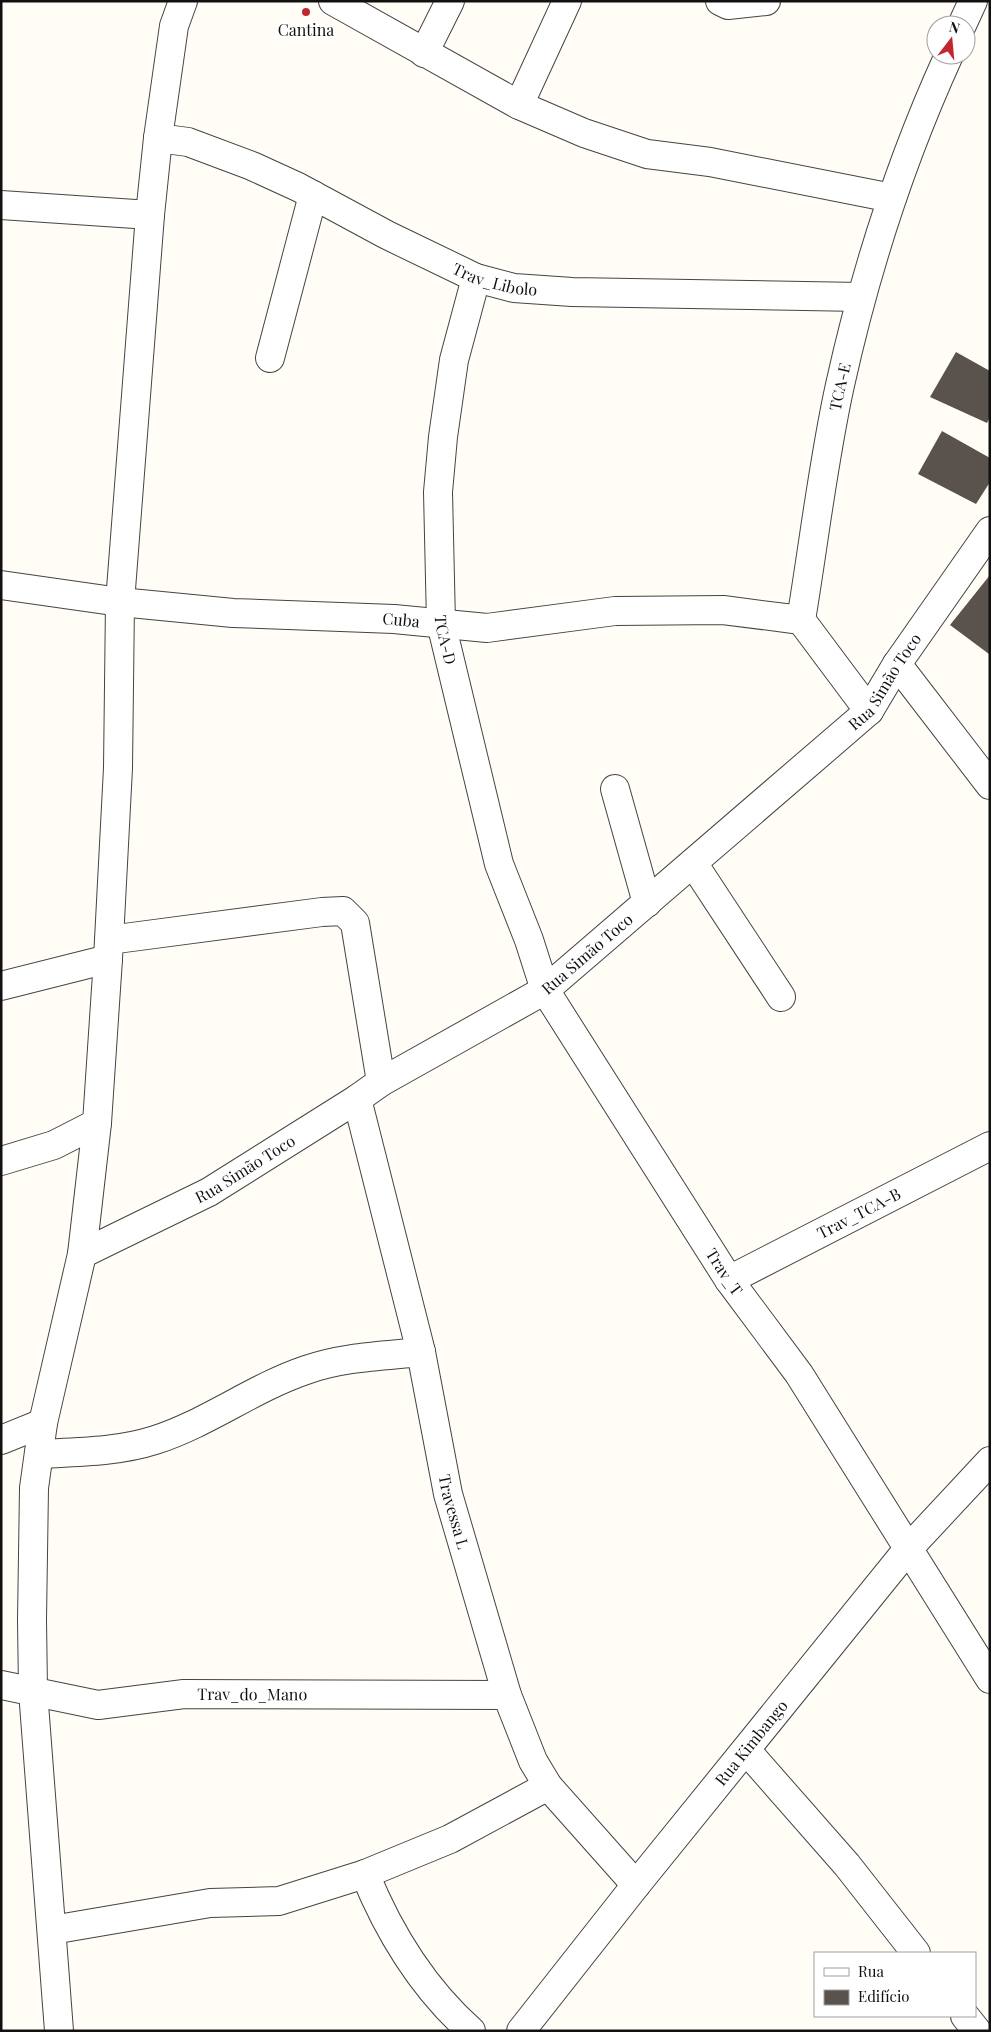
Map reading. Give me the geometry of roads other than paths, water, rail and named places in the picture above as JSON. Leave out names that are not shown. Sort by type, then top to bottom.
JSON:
[{"type":"street","points":[[59,2031],[33,1691],[34,1488],[43,1424],[82,1254],[97,1123],[118,768],[120,602],[150,215],[158,138],[174,26],[183,1]]},
{"type":"street","points":[[333,1],[519,105],[584,133],[647,154],[710,162],[892,198]]},
{"type":"street","points":[[424,53],[450,1]]},
{"type":"street","points":[[519,105],[567,1]]},
{"type":"street","points":[[720,1],[728,5],[766,1]]},
{"type":"street","points":[[967,15],[973,1]]},
{"type":"street","name":"TCA-E","points":[[801,620],[840,386],[861,297],[892,198],[945,65]]},
{"type":"street","name":"Trav_Libolo","points":[[158,138],[188,142],[252,166],[313,195],[386,235],[476,278],[514,288],[572,292],[861,297]]},
{"type":"street","points":[[270,358],[313,195]]},
{"type":"street","points":[[1,205],[150,215]]},
{"type":"street","name":"TCA-D","points":[[476,278],[454,360],[443,437],[438,492],[441,624],[499,864],[529,940],[545,990]]},
{"type":"street","name":"Rua Simão Toco","points":[[82,1254],[209,1192],[381,1082],[545,990],[869,711],[898,664],[990,531]]},
{"type":"street","name":"Cuba","points":[[1,585],[120,602],[233,613],[394,619],[487,628],[614,611],[723,610],[801,620]]},
{"type":"street","points":[[801,620],[869,711]]},
{"type":"street","points":[[898,664],[990,785]]},
{"type":"street","points":[[615,790],[647,903]]},
{"type":"street","points":[[693,863],[781,997]]},
{"type":"street","points":[[1,986],[108,950],[322,912],[343,911],[355,922],[381,1082]]},
{"type":"street","name":"Trav_T","points":[[545,990],[729,1280],[799,1374],[990,1679]]},
{"type":"street","name":"Travessa L","points":[[357,1099],[422,1352],[448,1494],[507,1695],[533,1761],[548,1786],[636,1885]]},
{"type":"street","points":[[1,1161],[54,1145],[97,1123]]},
{"type":"street","name":"Trav_TCA-B","points":[[729,1280],[990,1146]]},
{"type":"street","points":[[39,1454],[113,1449],[155,1440],[204,1419],[253,1392],[306,1369],[356,1358],[422,1352]]},
{"type":"street","points":[[1,1440],[43,1424]]},
{"type":"street","name":"Rua Kimbango","points":[[521,2031],[636,1885],[908,1549],[990,1461]]},
{"type":"street","name":"Trav_do_Mano","points":[[1,1685],[98,1705],[184,1694],[507,1695]]},
{"type":"street","points":[[746,1750],[847,1865],[915,1952]]},
{"type":"street","points":[[52,1930],[210,1903],[279,1901],[365,1874],[450,1838],[548,1786]]},
{"type":"street","points":[[365,1874],[376,1902],[415,1968],[448,2008],[471,2031]]},
{"type":"street","points":[[966,2017],[977,2031]]},
{"type":"place","name":"Cantina","points":[[306,12]]}]
